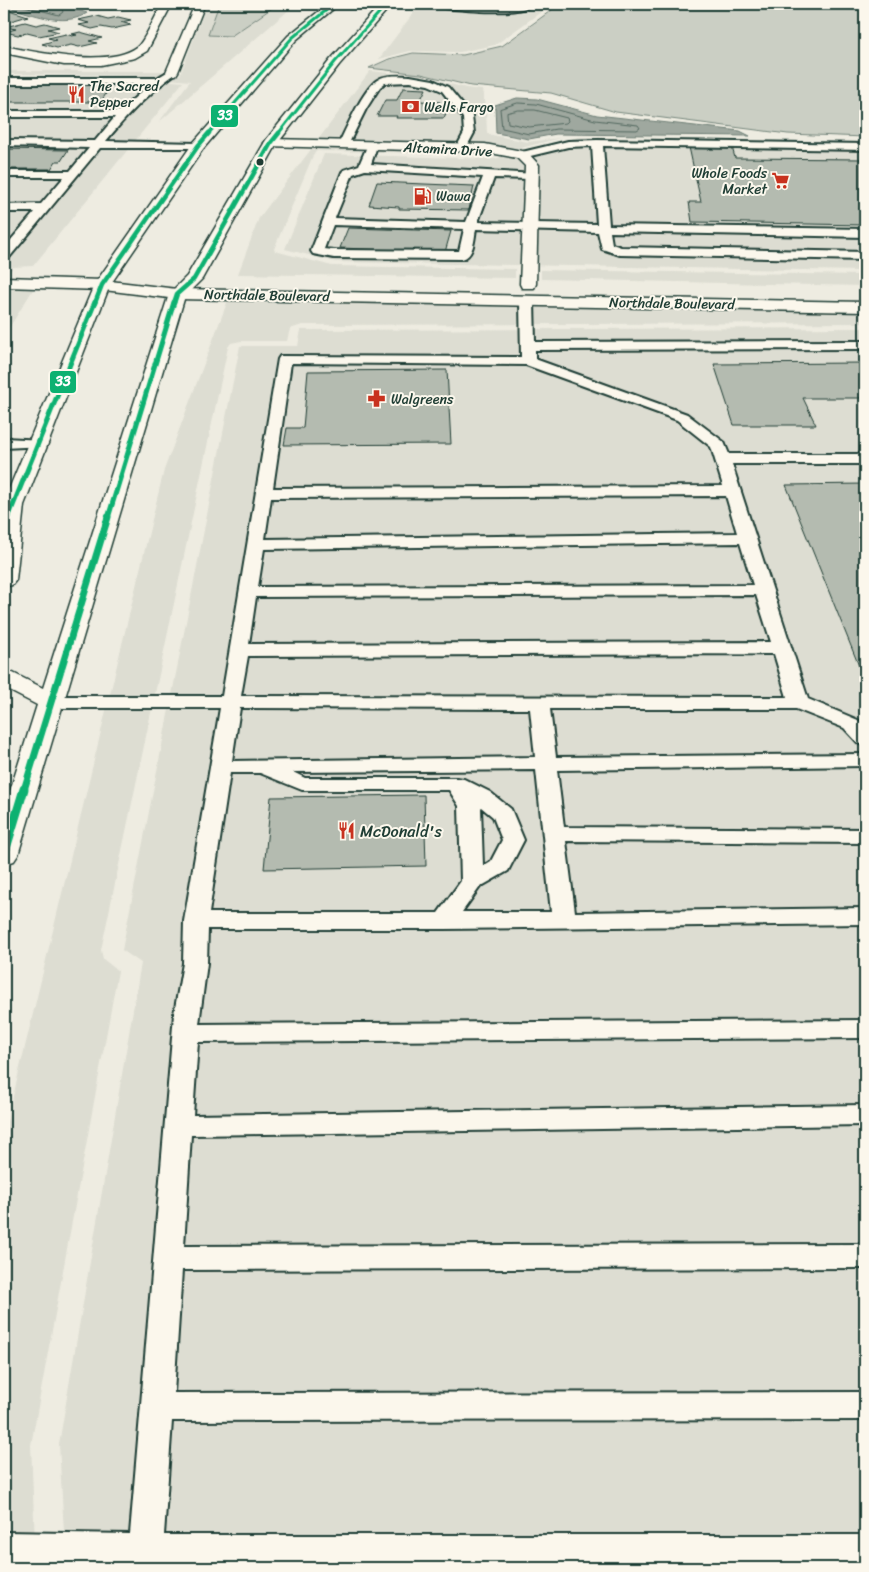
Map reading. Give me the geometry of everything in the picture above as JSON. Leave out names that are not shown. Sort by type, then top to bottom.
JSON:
[{"type":"main road","points":[[4,50],[64,61],[101,61],[131,55],[144,48],[167,4]]},
{"type":"main road","points":[[172,72],[200,4]]},
{"type":"main road","points":[[4,527],[102,285],[198,146],[292,38],[334,4]]},
{"type":"main road","points":[[4,855],[177,294],[194,279],[271,143],[335,62],[387,4]]},
{"type":"main road","name":"Altamira Drive","points":[[271,143],[485,148],[522,156]]},
{"type":"main road","points":[[522,156],[532,165],[528,292],[535,297],[556,294],[652,293],[736,289]]},
{"type":"main road","name":"Northdale Boulevard","points":[[102,285],[194,279],[410,282]]},
{"type":"main road","points":[[4,282],[102,285]]},
{"type":"main road","name":"Northdale Boulevard","points":[[508,284],[528,292],[548,284]]},
{"type":"main road","name":"Northdale Boulevard","points":[[102,285],[177,294],[347,297],[528,292],[865,307]]},
{"type":"main road","name":"Northdale Boulevard","points":[[677,287],[865,292]]},
{"type":"main road","points":[[4,580],[16,496]]},
{"type":"main road","points":[[4,678],[51,702]]},
{"type":"lane","points":[[425,4],[510,9],[526,7],[530,4]]},
{"type":"lane","points":[[4,256],[97,144],[106,129],[159,80],[172,72]]},
{"type":"lane","points":[[343,145],[360,109],[376,85],[383,80],[410,79],[430,82],[445,90],[468,118],[469,134],[461,148]]},
{"type":"lane","points":[[4,81],[159,80]]},
{"type":"lane","points":[[4,114],[123,114]]},
{"type":"lane","points":[[4,143],[198,146]]},
{"type":"lane","points":[[597,143],[606,246],[620,251],[865,256]]},
{"type":"lane","points":[[522,156],[568,144],[597,143],[865,147]]},
{"type":"lane","points":[[364,168],[372,146]]},
{"type":"lane","points":[[490,174],[471,225],[466,250],[462,255],[334,254],[317,251],[348,172],[364,168],[490,174],[531,176]]},
{"type":"lane","points":[[4,174],[72,174]]},
{"type":"lane","points":[[4,208],[44,208]]},
{"type":"lane","points":[[328,221],[865,233]]},
{"type":"lane","points":[[528,292],[528,354]]},
{"type":"lane","points":[[144,1559],[186,1033],[195,963],[196,921],[285,359],[865,345]]},
{"type":"lane","points":[[528,354],[682,417],[718,445],[799,703]]},
{"type":"lane","points":[[4,443],[38,443]]},
{"type":"lane","points":[[722,459],[865,459]]},
{"type":"lane","points":[[264,493],[732,491]]},
{"type":"lane","points":[[257,544],[748,538]]},
{"type":"lane","points":[[249,592],[764,590]]},
{"type":"lane","points":[[240,650],[782,648]]},
{"type":"lane","points":[[51,702],[799,703],[851,724],[865,739]]},
{"type":"lane","points":[[539,702],[564,920]]},
{"type":"lane","points":[[219,767],[865,760]]},
{"type":"lane","points":[[262,767],[302,784],[456,784],[482,797],[503,814],[513,840],[500,866],[472,882],[444,921]]},
{"type":"lane","points":[[456,784],[470,806],[472,882]]},
{"type":"lane","points":[[554,834],[865,836]]},
{"type":"lane","points":[[196,921],[444,921],[865,916]]},
{"type":"lane","points":[[186,1033],[865,1029]]},
{"type":"lane","points":[[179,1124],[865,1114]]},
{"type":"lane","points":[[168,1258],[865,1256]]},
{"type":"lane","points":[[157,1407],[865,1406]]},
{"type":"lane","points":[[4,1548],[144,1559],[865,1551]]},
{"type":"shaded area","points":[[207,4],[219,4],[209,35],[231,36],[278,4],[296,4],[159,122],[190,81],[138,76],[4,74],[4,71],[162,71],[161,75],[180,75]]},
{"type":"shaded area","points":[[219,4],[278,4],[231,36],[208,35]]},
{"type":"shaded area","points":[[420,4],[552,4],[495,45],[460,52],[410,51],[379,59]]},
{"type":"shaded area","points":[[560,4],[865,4],[865,137],[788,134],[616,112],[551,93],[471,86],[421,74],[369,68],[389,59],[413,53],[463,55],[502,46]]},
{"type":"shaded area","points":[[370,71],[417,76],[482,90],[486,109],[487,133],[492,135],[528,142],[560,138],[513,150],[317,141]]},
{"type":"shaded area","points":[[4,77],[136,78],[183,82],[33,266],[13,267],[4,280]]},
{"type":"shaded area","points":[[578,137],[865,142],[865,271],[336,262],[285,249],[324,154],[494,159]]},
{"type":"shaded area","points":[[312,148],[482,152],[495,154],[317,151],[314,153],[274,249],[275,251],[332,266],[515,269],[515,278],[238,274],[259,218]]},
{"type":"shaded area","points":[[541,270],[865,275],[865,286],[541,279]]},
{"type":"shaded area","points":[[10,288],[34,288],[4,336],[4,297]]},
{"type":"shaded area","points":[[228,300],[523,306],[531,309],[534,307],[865,313],[865,323],[302,325],[290,329],[287,341],[241,341],[231,343],[228,347],[101,950],[103,959],[118,971],[31,1445],[36,1568],[4,1568],[4,1134],[164,470]]},
{"type":"shaded area","points":[[865,328],[865,1568],[66,1568],[59,1444],[141,963],[122,950],[240,346],[298,346],[301,330]]},
{"type":"water","points":[[4,4],[58,4],[87,13],[79,17],[63,20],[37,16]]},
{"type":"water","points":[[517,98],[537,99],[597,115],[740,131],[750,136],[556,134],[529,139],[496,133],[495,105]]},
{"type":"building","points":[[90,4],[139,4],[140,5],[110,9]]},
{"type":"building","points":[[9,10],[28,16],[4,23],[4,11]]},
{"type":"building","points":[[97,16],[108,19],[118,17],[131,20],[121,22],[131,25],[112,29],[101,27],[92,29],[79,25],[89,23],[78,20]]},
{"type":"building","points":[[25,22],[36,25],[45,23],[59,27],[48,29],[59,32],[39,36],[27,33],[18,35],[5,32],[16,29],[5,27]]},
{"type":"building","points":[[80,32],[102,38],[89,41],[97,43],[79,47],[71,45],[57,48],[42,44],[56,40],[48,38],[66,34],[72,36],[77,35],[72,34]]},
{"type":"building","points":[[4,85],[111,85],[101,102],[4,102]]},
{"type":"building","name":"Wells Fargo","points":[[403,88],[426,89],[420,101],[440,102],[436,112],[446,113],[444,118],[377,116],[385,100],[397,100]]},
{"type":"building","name":"Whole Foods Market","points":[[689,147],[732,147],[735,158],[865,159],[865,225],[692,222],[689,202],[701,202]]},
{"type":"building","points":[[4,149],[68,150],[61,161],[56,161],[51,169],[4,169]]},
{"type":"building","name":"Wawa","points":[[377,182],[474,186],[469,210],[399,209],[399,207],[369,205]]},
{"type":"building","points":[[348,228],[451,231],[445,252],[340,248]]},
{"type":"building","points":[[865,363],[865,398],[803,398],[816,425],[734,425],[714,364]]},
{"type":"building","name":"Walgreens","points":[[447,370],[451,444],[284,445],[287,428],[303,428],[308,371]]},
{"type":"building","points":[[865,484],[865,681],[786,485]]},
{"type":"building","name":"McDonald's","points":[[424,795],[426,866],[264,869],[271,797]]},
{"type":"transit line","name":"33","points":[[4,527],[102,285],[198,146],[292,38],[334,4]]},
{"type":"transit line","name":"33","points":[[4,855],[177,294],[194,279],[271,143],[335,62],[387,4]]},
{"type":"place","name":"The Sacred Pepper","points":[[76,94]]},
{"type":"place","name":"Wells Fargo","points":[[410,107]]},
{"type":"place","name":"Whole Foods Market","points":[[781,181]]},
{"type":"place","name":"Wawa","points":[[422,196]]},
{"type":"place","name":"Walgreens","points":[[377,399]]},
{"type":"place","name":"McDonald's","points":[[346,831]]}]
